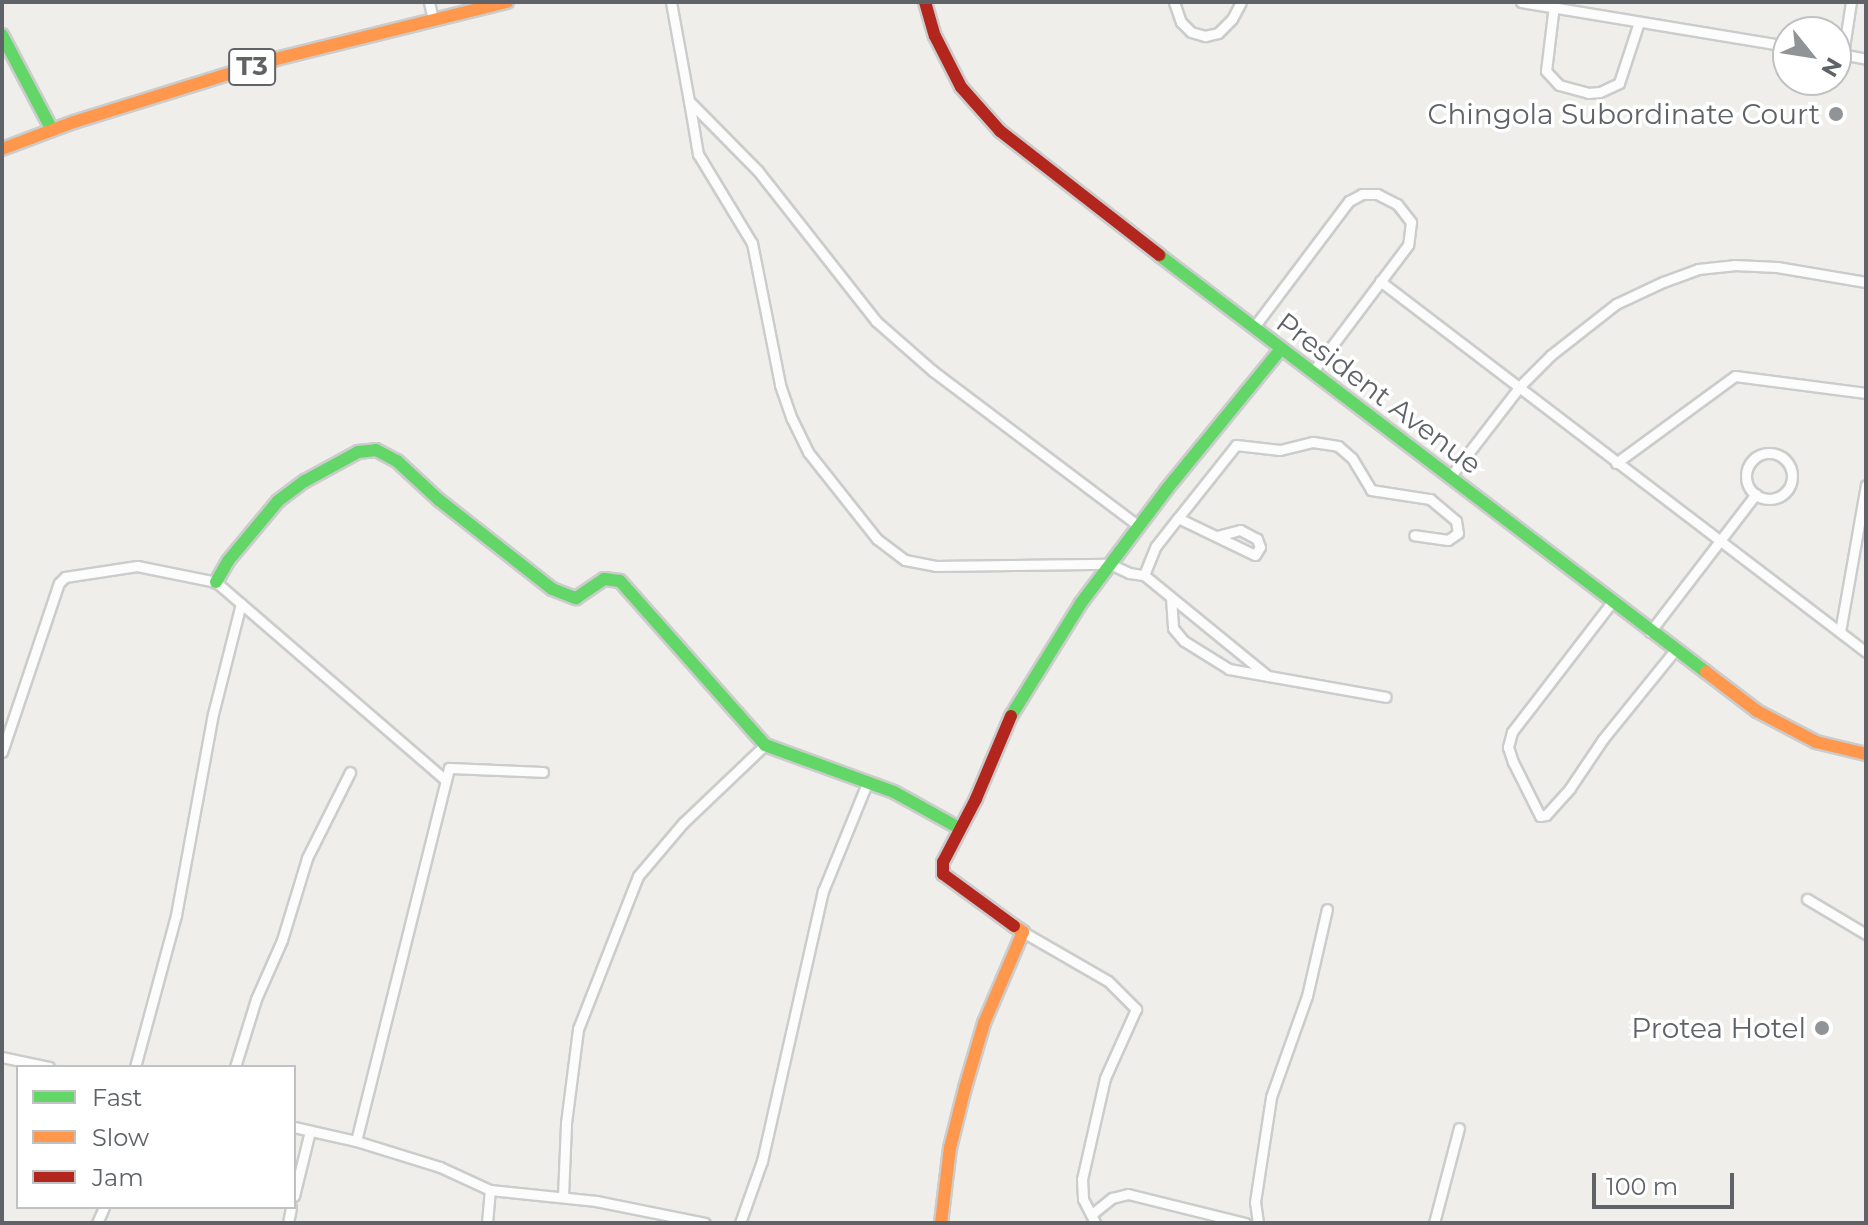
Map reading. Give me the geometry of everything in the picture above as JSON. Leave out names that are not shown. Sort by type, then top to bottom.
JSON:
[{"type":"main road","name":"T3","points":[[2,149],[52,130],[276,59],[507,2]]},
{"type":"main road","name":"President Avenue","points":[[925,2],[935,36],[961,87],[1000,131],[1675,650],[1783,727],[1816,742],[1866,754]]},
{"type":"main road","points":[[2,35],[52,130]]},
{"type":"main road","points":[[941,1223],[950,1148],[965,1088],[984,1023],[1023,932],[943,874],[943,862],[976,799],[1009,719],[1036,672],[1110,564],[1281,349]]},
{"type":"main road","points":[[216,582],[278,501],[305,481],[358,452],[376,450],[397,461],[439,500],[552,589],[576,598],[604,579],[620,581],[765,745],[928,809],[959,828]]},
{"type":"street","points":[[429,2],[433,20]]},
{"type":"street","points":[[671,2],[698,154],[752,243],[780,385],[792,419],[808,452],[877,539],[905,560],[935,566],[1110,564],[1129,573],[1144,575],[1268,676]]},
{"type":"street","points":[[1174,2],[1181,22],[1191,32],[1205,36],[1218,33],[1232,19],[1241,2]]},
{"type":"street","points":[[1521,2],[1554,5],[1772,43]]},
{"type":"street","points":[[1554,5],[1546,71],[1559,85],[1588,93],[1600,92],[1619,83],[1639,22]]},
{"type":"street","points":[[689,101],[758,171],[838,276],[902,347],[1139,526]]},
{"type":"street","points":[[1254,327],[1343,207],[1362,194],[1384,196],[1406,212],[1411,222],[1408,245],[1313,371]]},
{"type":"street","points":[[1450,477],[1520,386],[1581,329],[1616,304],[1698,269],[1734,265],[1777,267],[1866,282]]},
{"type":"street","points":[[1380,281],[1866,652]]},
{"type":"street","points":[[1616,463],[1735,376],[1866,393]]},
{"type":"street","points":[[1144,575],[1156,546],[1236,445],[1280,450],[1313,442],[1338,446],[1352,458],[1371,490],[1430,499],[1456,521],[1458,533],[1448,540],[1414,535]]},
{"type":"street","points":[[1766,453],[1783,458],[1792,473],[1787,490],[1772,498],[1756,494],[1747,479],[1751,462],[1766,453]]},
{"type":"street","points":[[1840,632],[1866,485]]},
{"type":"street","points":[[1650,632],[1756,494]]},
{"type":"street","points":[[1178,518],[1217,536]]},
{"type":"street","points":[[2,752],[59,583],[65,577],[137,566],[216,582],[445,780]]},
{"type":"street","points":[[1171,598],[1173,628],[1184,641],[1229,669],[1386,697]]},
{"type":"street","points":[[1612,602],[1512,732],[1508,747],[1540,816],[1546,815],[1570,788],[1603,739],[1675,650]]},
{"type":"street","points":[[136,1065],[176,915],[213,714],[241,603]]},
{"type":"street","points":[[563,1196],[566,1123],[578,1029],[638,876],[683,823],[765,745]]},
{"type":"street","points":[[356,1141],[449,768],[543,772]]},
{"type":"street","points":[[236,1065],[256,999],[282,940],[307,858],[350,772]]},
{"type":"street","points":[[740,1223],[762,1161],[823,891],[867,783]]},
{"type":"street","points":[[1807,899],[1866,934]]},
{"type":"street","points":[[1258,1223],[1255,1202],[1271,1097],[1307,996],[1327,909]]},
{"type":"street","points":[[1023,932],[1108,981],[1136,1009],[1105,1078],[1082,1179],[1083,1199],[1094,1218],[1112,1198],[1128,1194],[1245,1223]]},
{"type":"street","points":[[2,1057],[40,1065]]},
{"type":"street","points":[[296,1128],[356,1141],[440,1167],[490,1190],[563,1196],[705,1223]]},
{"type":"street","points":[[1434,1223],[1459,1128]]},
{"type":"street","points":[[296,1188],[310,1131]]},
{"type":"street","points":[[487,1223],[490,1190]]},
{"type":"traffic: fast","points":[[2,35],[52,130]]},
{"type":"traffic: fast","points":[[1159,255],[1706,672]]},
{"type":"traffic: fast","points":[[1011,716],[1081,603],[1166,490],[1281,349]]},
{"type":"traffic: fast","points":[[216,582],[228,561],[278,501],[305,481],[358,452],[376,450],[397,461],[439,500],[552,589],[576,598],[604,579],[620,581],[765,745],[894,792],[959,828]]},
{"type":"traffic: slow","points":[[2,149],[74,122],[276,59],[507,2]]},
{"type":"traffic: slow","points":[[1706,672],[1757,711],[1816,742],[1866,754]]},
{"type":"traffic: slow","points":[[941,1223],[950,1148],[965,1088],[984,1023],[1023,932],[1014,926]]},
{"type":"traffic: jam","points":[[925,2],[935,36],[961,87],[1000,131],[1159,255]]},
{"type":"traffic: jam","points":[[1011,716],[976,799],[943,862],[943,874],[1014,926]]},
{"type":"place","name":"Chingola Subordinate Court","points":[[1836,114]]},
{"type":"place","name":"Protea Hotel","points":[[1822,1028]]}]
